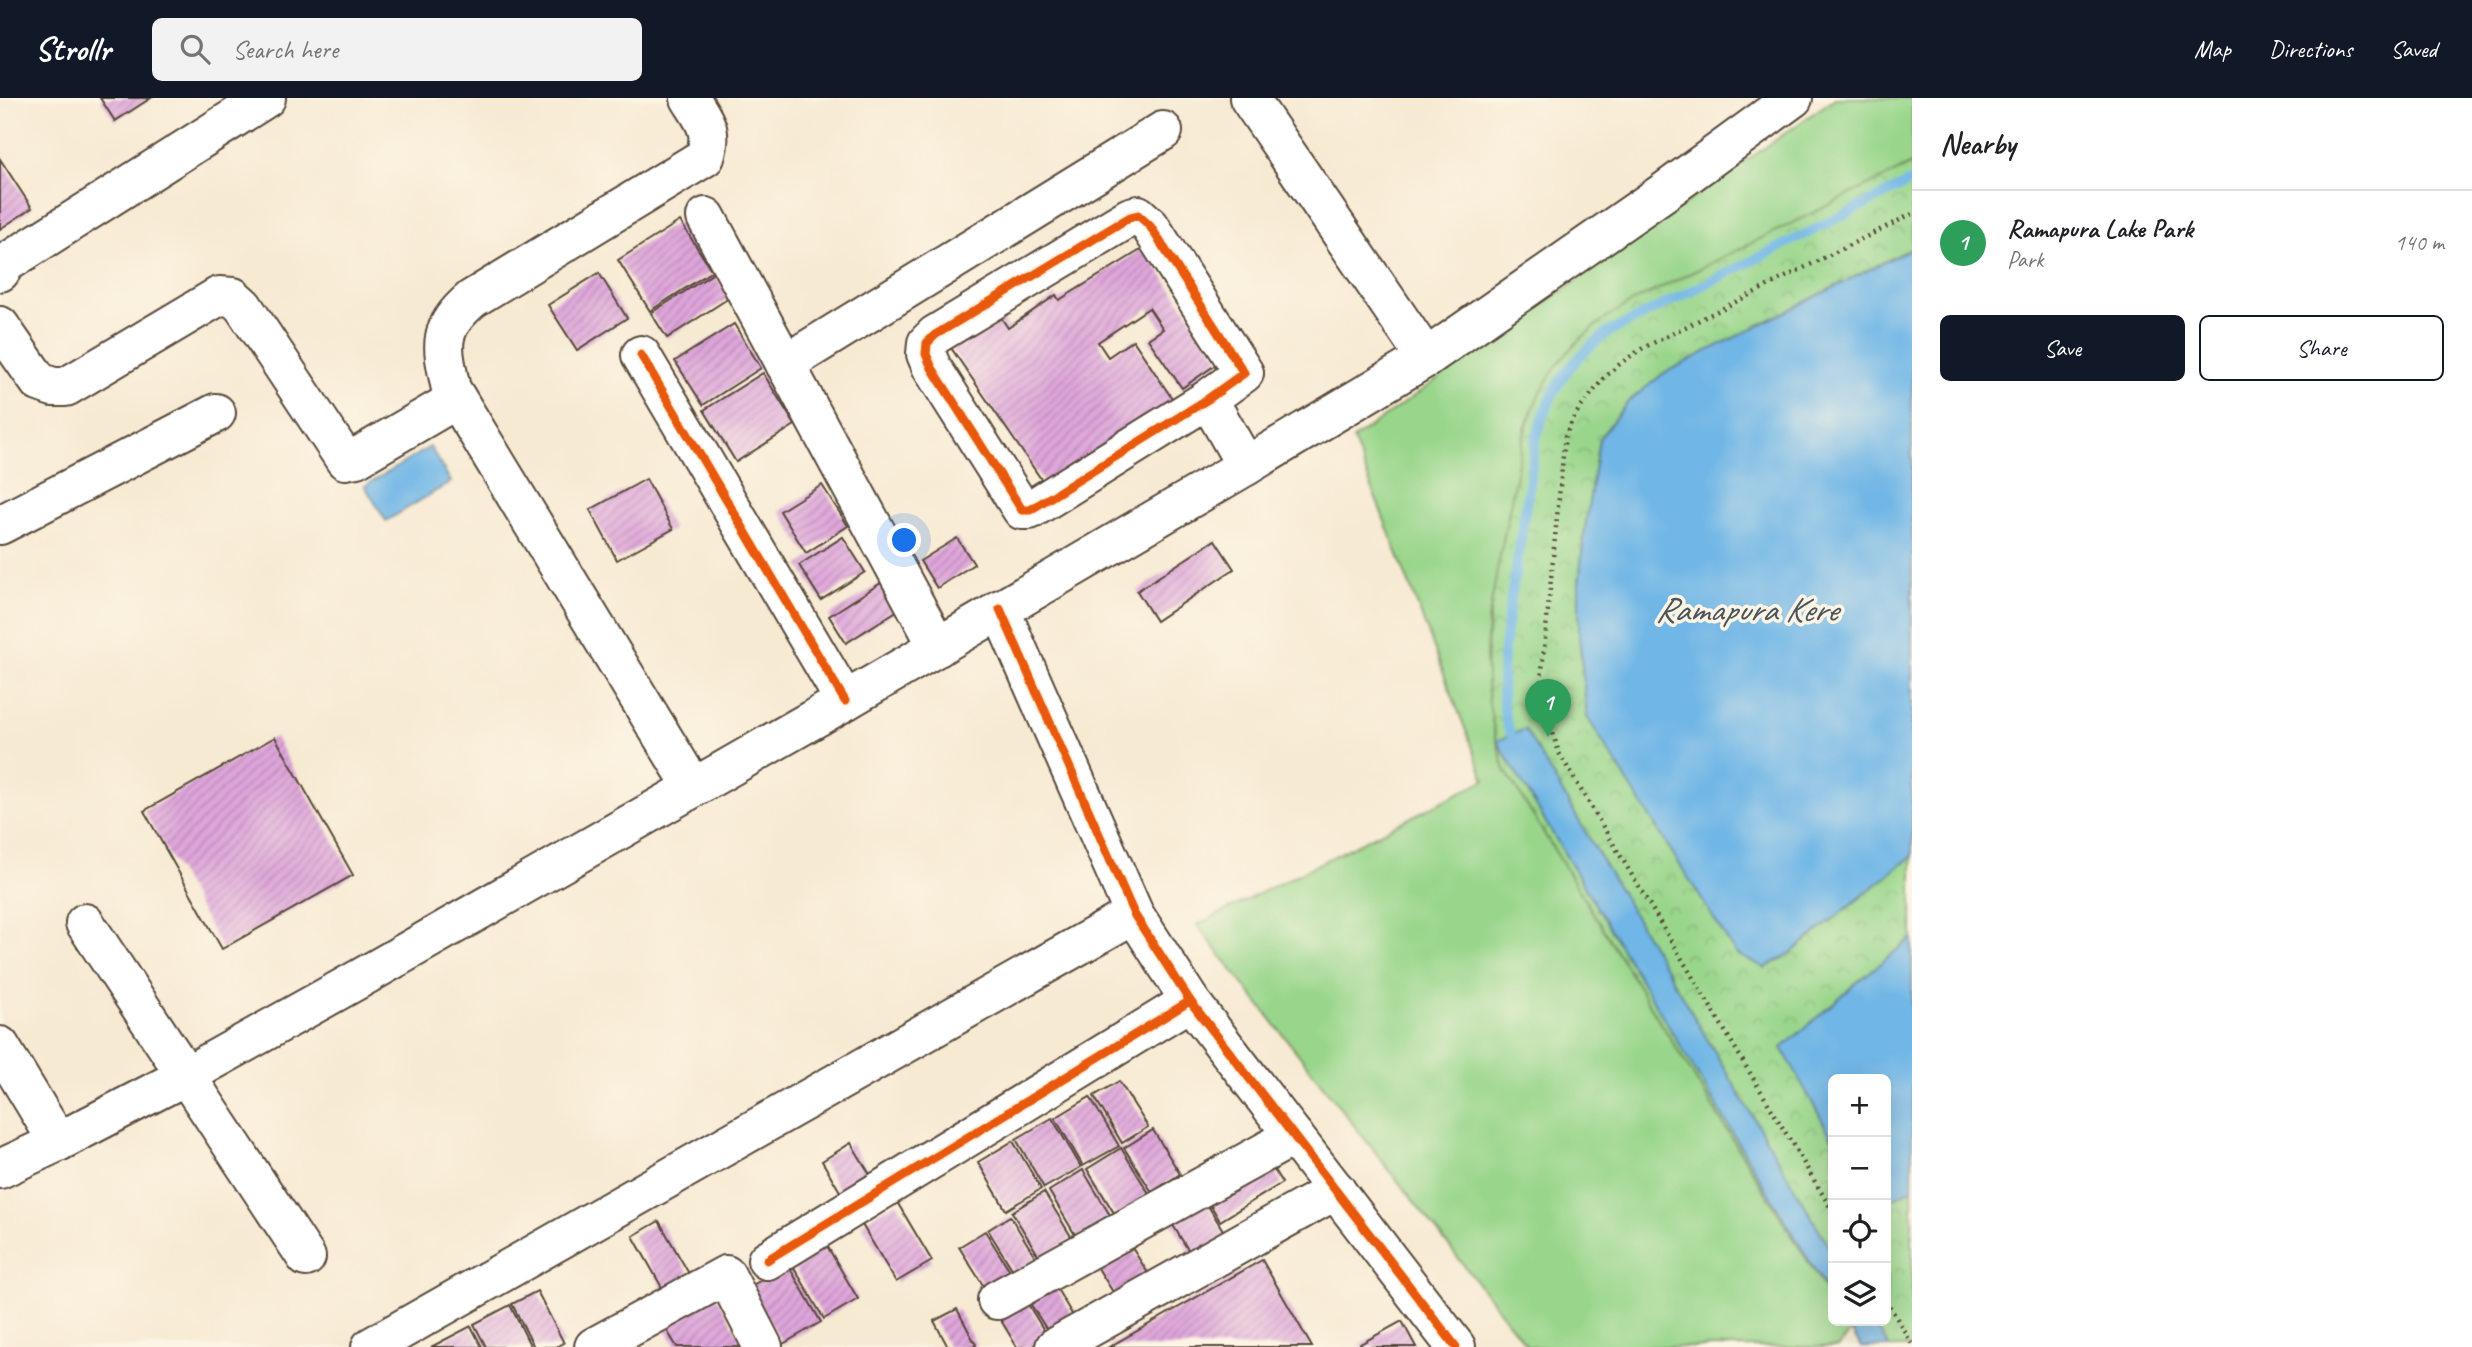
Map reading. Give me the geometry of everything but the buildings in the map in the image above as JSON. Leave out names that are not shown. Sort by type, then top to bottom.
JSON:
[{"type":"street","points":[[0,272],[6,263],[266,98]]},
{"type":"street","points":[[690,98],[708,128],[709,144],[705,157],[472,299],[454,314],[446,329],[444,356],[450,389],[693,787]]},
{"type":"street","points":[[1249,98],[1426,358]]},
{"type":"street","points":[[0,1169],[187,1075],[371,972],[845,702],[1246,466],[1426,358],[1664,192],[1793,98]]},
{"type":"street","points":[[785,364],[1163,131]]},
{"type":"street","points":[[1138,215],[1150,226],[1243,369],[1242,376],[1208,399],[1025,511],[1019,508],[932,368],[926,354],[927,343],[935,335],[1130,217],[1138,215]]},
{"type":"street","points":[[706,217],[937,647]]},
{"type":"street","points":[[0,326],[34,377],[52,387],[66,387],[219,296],[233,297],[243,306],[345,460],[356,458],[457,399]]},
{"type":"street","points":[[642,355],[845,702]]},
{"type":"street","points":[[1208,399],[1246,466]]},
{"type":"street","points":[[0,524],[216,413]]},
{"type":"street","points":[[1000,609],[1134,914],[1190,1001],[1456,1347]]},
{"type":"street","points":[[371,1347],[1134,914]]},
{"type":"street","points":[[85,923],[306,1257]]},
{"type":"street","points":[[767,1260],[1190,1001]]},
{"type":"street","points":[[0,1046],[58,1142]]},
{"type":"street","points":[[997,1300],[1294,1136]]},
{"type":"street","points":[[1055,1347],[1336,1191]]},
{"type":"street","points":[[594,1347],[726,1275],[763,1347]]},
{"type":"path","points":[[1828,1204],[1559,753],[1540,690],[1565,436],[1588,396],[1622,362],[1643,348],[1912,214]]},
{"type":"path","points":[[1891,1308],[1912,1343]]},
{"type":"green space","points":[[1835,98],[1912,98],[1912,164],[1596,325],[1553,372],[1525,428],[1488,620],[1488,693],[1494,732],[1505,770],[1828,1294],[1828,1326],[1848,1326],[1852,1331],[1838,1347],[1528,1347],[1197,925],[1485,780],[1353,439]]},
{"type":"green space","points":[[1912,164],[1912,248],[1664,373],[1627,403],[1599,439],[1579,584],[1579,634],[1587,717],[1765,968],[1787,956],[1912,856],[1912,938],[1783,1048],[1828,1131],[1828,1294],[1505,770],[1489,702],[1489,622],[1522,444],[1531,413],[1553,371],[1572,347],[1595,326],[1634,301]]},
{"type":"green space","points":[[1912,1189],[1912,1347],[1861,1347],[1848,1326],[1891,1326],[1891,1200]]},
{"type":"water","name":"Ramapura Kere","points":[[1912,248],[1912,856],[1787,956],[1765,968],[1736,954],[1587,717],[1579,634],[1579,584],[1599,439],[1627,403],[1664,373]]},
{"type":"water","points":[[430,447],[451,482],[386,521],[365,486]]},
{"type":"water","points":[[1525,729],[1828,1244],[1828,1292],[1497,741]]},
{"type":"water","points":[[1912,938],[1912,1189],[1891,1200],[1891,1074],[1828,1074],[1828,1131],[1782,1048]]},
{"type":"water","points":[[1849,1326],[1876,1326],[1889,1347],[1861,1347]]},
{"type":"waterway","points":[[1517,745],[1508,727],[1503,706],[1506,630],[1536,439],[1547,406],[1561,379],[1581,355],[1607,333],[1912,181]]},
{"type":"cycle path","points":[[1138,215],[1150,226],[1244,373],[1208,399],[1030,510],[1022,510],[932,368],[926,354],[927,343],[935,335],[1130,217],[1138,215]]},
{"type":"cycle path","points":[[641,355],[845,701]]},
{"type":"cycle path","points":[[767,1260],[1190,1001],[1134,914],[1000,609]]},
{"type":"cycle path","points":[[1190,1001],[1456,1347]]},
{"type":"place","name":"Ramapura Lake Park","points":[[1548,737]]}]
